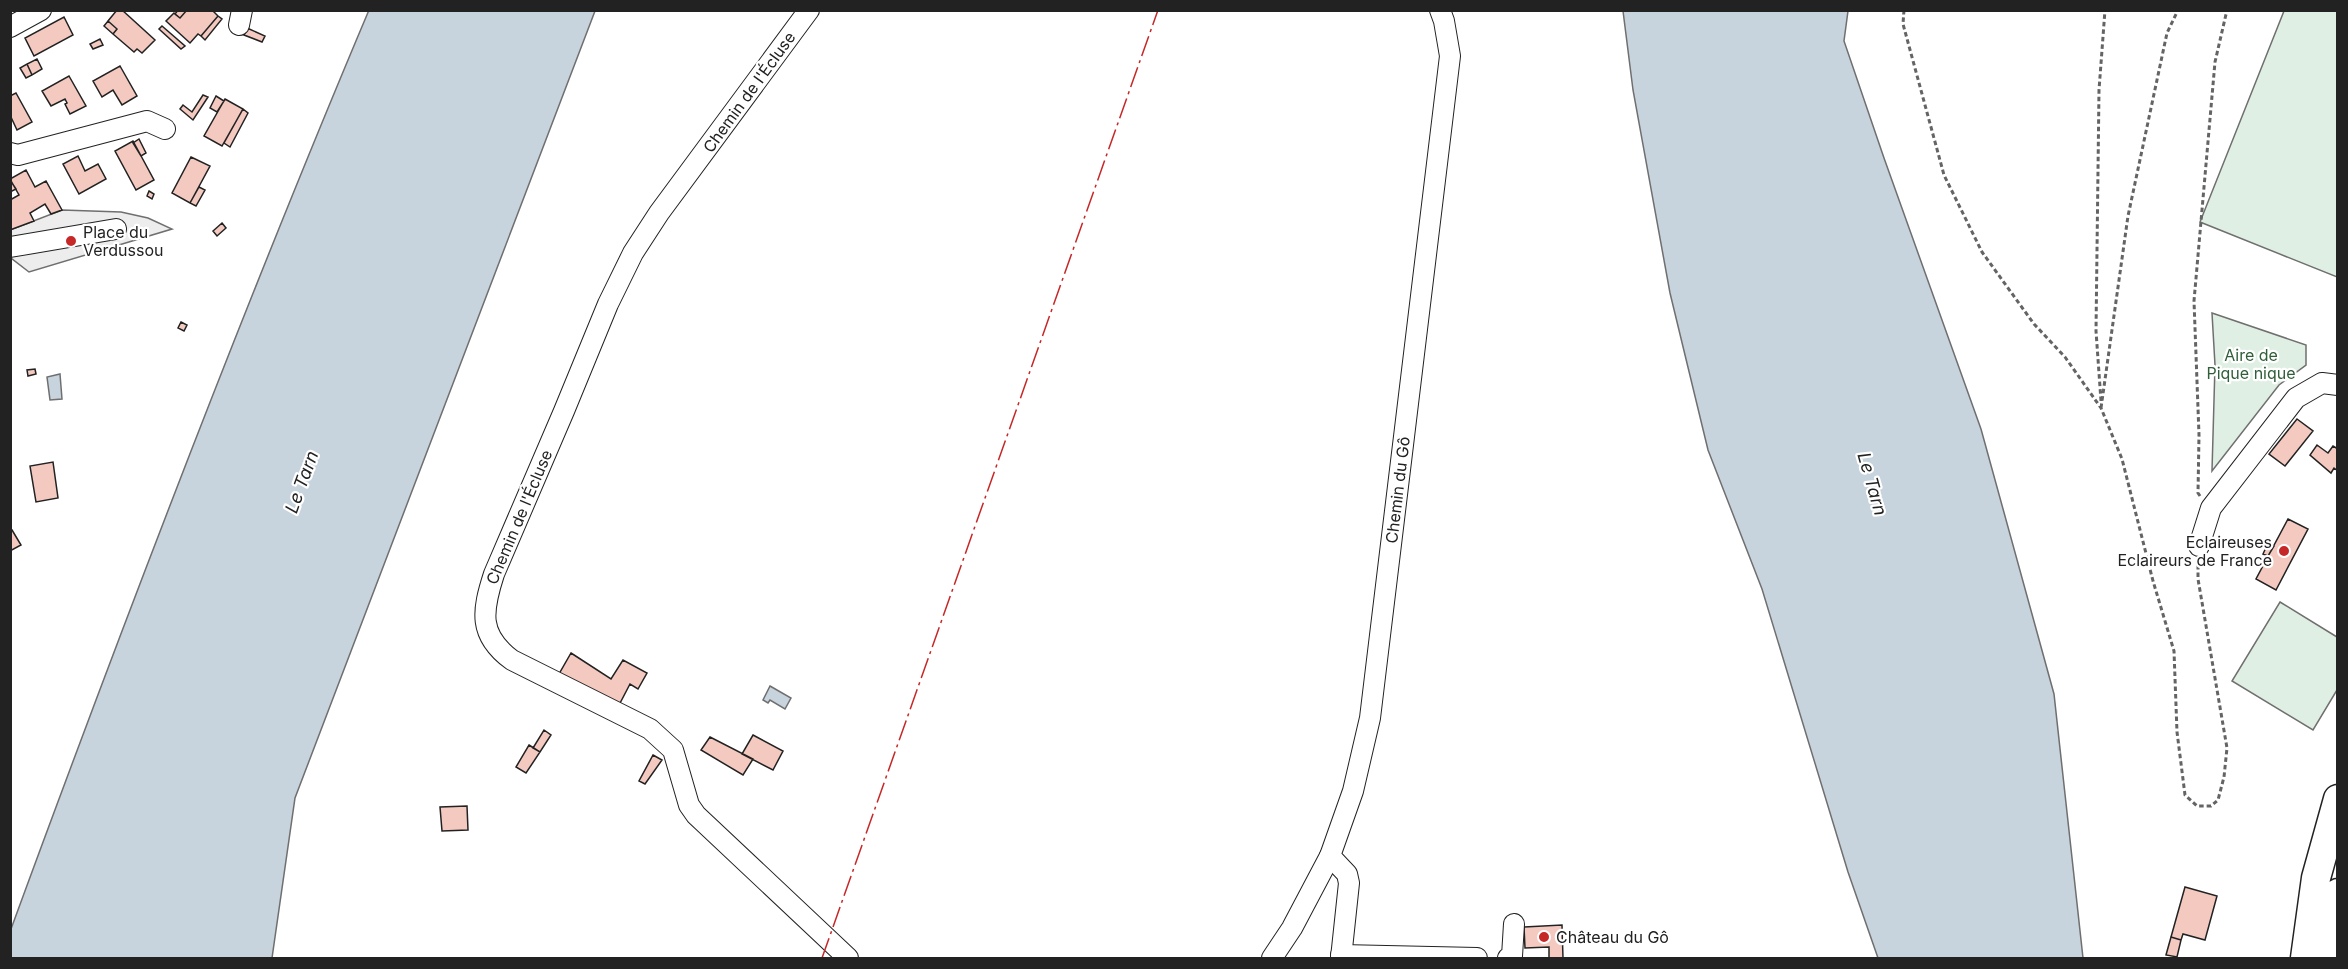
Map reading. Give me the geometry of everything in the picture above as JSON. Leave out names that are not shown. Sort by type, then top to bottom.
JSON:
[{"type":"highway","points":[[2306,958],[2308,924],[2316,878],[2337,799]]},
{"type":"highway","points":[[2329,958],[2337,893]]},
{"type":"street","points":[[10,27],[41,10]]},
{"type":"street","name":"Chemin de l'Écluse","points":[[809,10],[659,213],[624,270],[494,574],[486,598],[485,619],[495,645],[512,660],[650,729],[663,740],[673,750],[689,805],[696,815],[848,958]]},
{"type":"street","name":"Chemin du Gô","points":[[1272,958],[1292,928],[1330,856],[1353,791],[1370,718],[1450,56],[1440,10]]},
{"type":"street","points":[[10,153],[18,155],[147,121],[165,129]]},
{"type":"street","points":[[10,247],[116,229]]},
{"type":"street","points":[[2199,546],[2211,508],[2296,398],[2322,383],[2337,385]]},
{"type":"street","points":[[1330,856],[1347,874],[1349,883],[1341,957],[1485,958]]},
{"type":"street","points":[[1508,958],[1514,951],[1514,924]]},
{"type":"path","points":[[1904,10],[1903,24],[1944,175],[1982,252],[2034,324],[2075,370],[2101,408],[2122,459],[2153,581],[2174,651],[2177,732],[2185,795],[2197,806],[2211,806],[2218,800],[2224,777],[2227,748],[2198,579],[2199,546]]},
{"type":"path","points":[[2101,408],[2096,331],[2100,90],[2105,10]]},
{"type":"path","points":[[2101,408],[2128,216],[2167,33],[2178,10]]},
{"type":"path","points":[[2211,508],[2198,493],[2199,435],[2194,301],[2215,62],[2227,10]]},
{"type":"green space","points":[[2284,11],[2337,11],[2337,277],[2200,222]]},
{"type":"green space","name":"Aire de Pique nique","points":[[2212,313],[2306,345],[2306,365],[2279,385],[2212,471],[2215,365]]},
{"type":"green space","points":[[2280,602],[2337,637],[2337,690],[2313,730],[2232,681]]},
{"type":"shaded area","name":"Place du Verdussou","points":[[62,210],[121,212],[148,218],[172,229],[29,272],[11,258],[10,230]]},
{"type":"water","name":"Le Tarn","points":[[369,10],[595,11],[295,798],[272,958],[11,958],[11,929],[97,698],[229,353]]},
{"type":"water","name":"Le Tarn","points":[[1623,11],[1848,11],[1844,41],[1981,429],[2054,694],[2083,958],[1878,958],[1848,872],[1762,589],[1708,450],[1670,293],[1633,90]]},
{"type":"water","points":[[60,374],[62,399],[50,400],[47,377]]},
{"type":"water","points":[[770,686],[791,698],[785,709],[770,700],[768,703],[763,700]]},
{"type":"building","points":[[117,10],[122,10],[155,40],[142,53],[137,49],[134,52],[113,34],[117,29],[108,21]]},
{"type":"building","points":[[178,10],[187,10],[180,18],[175,14]]},
{"type":"building","points":[[187,10],[212,10],[218,16],[201,36],[198,34],[190,43],[166,21],[174,13],[180,18]]},
{"type":"building","points":[[218,16],[222,19],[205,40],[201,36]]},
{"type":"building","points":[[64,17],[73,35],[34,56],[25,38]]},
{"type":"building","points":[[108,21],[117,29],[113,34],[104,26]]},
{"type":"building","points":[[162,26],[185,46],[181,49],[159,29]]},
{"type":"building","points":[[247,28],[265,36],[262,42],[244,35]]},
{"type":"building","points":[[100,39],[103,45],[93,49],[90,44]]},
{"type":"building","points":[[37,59],[42,69],[32,75],[27,64]]},
{"type":"building","points":[[27,64],[32,75],[26,78],[20,68]]},
{"type":"building","points":[[120,66],[137,96],[122,105],[113,90],[102,97],[93,81]]},
{"type":"building","points":[[69,76],[86,106],[70,114],[65,99],[51,106],[42,91]]},
{"type":"building","points":[[16,93],[32,122],[17,130],[10,115],[10,96]]},
{"type":"building","points":[[203,95],[208,97],[193,120],[180,109],[183,105],[192,112]]},
{"type":"building","points":[[216,96],[224,101],[217,112],[210,108]]},
{"type":"building","points":[[225,99],[243,109],[222,146],[204,136]]},
{"type":"building","points":[[243,109],[248,113],[230,147],[224,143]]},
{"type":"building","points":[[139,139],[146,153],[141,156],[133,143]]},
{"type":"building","points":[[133,141],[154,180],[136,190],[115,151]]},
{"type":"building","points":[[78,156],[85,171],[98,164],[106,179],[79,194],[63,164]]},
{"type":"building","points":[[191,157],[210,166],[190,203],[172,193]]},
{"type":"building","points":[[26,170],[35,187],[46,181],[62,210],[51,214],[45,204],[30,213],[34,221],[10,230],[10,200],[19,195],[10,179]]},
{"type":"building","points":[[10,180],[16,189],[10,192]]},
{"type":"building","points":[[199,187],[205,190],[196,206],[190,203]]},
{"type":"building","points":[[149,191],[154,194],[152,199],[147,196]]},
{"type":"building","points":[[222,223],[226,228],[217,236],[213,231]]},
{"type":"building","points":[[181,322],[187,325],[184,331],[178,328]]},
{"type":"building","points":[[35,369],[36,374],[28,376],[27,370]]},
{"type":"building","points":[[2297,419],[2313,431],[2285,466],[2269,454]]},
{"type":"building","points":[[2317,445],[2328,453],[2333,446],[2338,449],[2338,471],[2334,468],[2331,473],[2310,455]]},
{"type":"building","points":[[53,462],[58,498],[36,502],[30,466]]},
{"type":"building","name":"Eclaireuses Eclaireurs de France","points":[[2288,519],[2308,529],[2276,590],[2256,579]]},
{"type":"building","points":[[12,530],[21,545],[10,551],[10,531]]},
{"type":"building","points":[[2268,543],[2274,546],[2268,556],[2263,554]]},
{"type":"building","points":[[571,653],[611,679],[623,660],[647,673],[638,689],[630,684],[618,707],[559,674]]},
{"type":"building","points":[[544,730],[551,735],[540,752],[533,748]]},
{"type":"building","points":[[753,735],[783,751],[773,770],[742,754]]},
{"type":"building","points":[[710,737],[753,759],[743,775],[701,750]]},
{"type":"building","points":[[529,745],[540,752],[526,773],[516,767]]},
{"type":"building","points":[[653,755],[662,760],[645,784],[639,781]]},
{"type":"building","points":[[467,806],[468,830],[442,831],[440,807]]},
{"type":"building","points":[[2185,887],[2217,896],[2205,940],[2183,934],[2181,940],[2171,937]]},
{"type":"building","name":"Château du Gô","points":[[1562,925],[1563,958],[1549,958],[1549,947],[1525,948],[1524,927]]},
{"type":"building","points":[[2171,937],[2181,940],[2177,957],[2166,955]]},
{"type":"power","points":[[822,958],[1158,10]]},
{"type":"place","name":"Place du Verdussou","points":[[71,241]]},
{"type":"place","name":"Eclaireuses Eclaireurs de France","points":[[2284,551]]},
{"type":"place","name":"Château du Gô","points":[[1544,937]]}]
